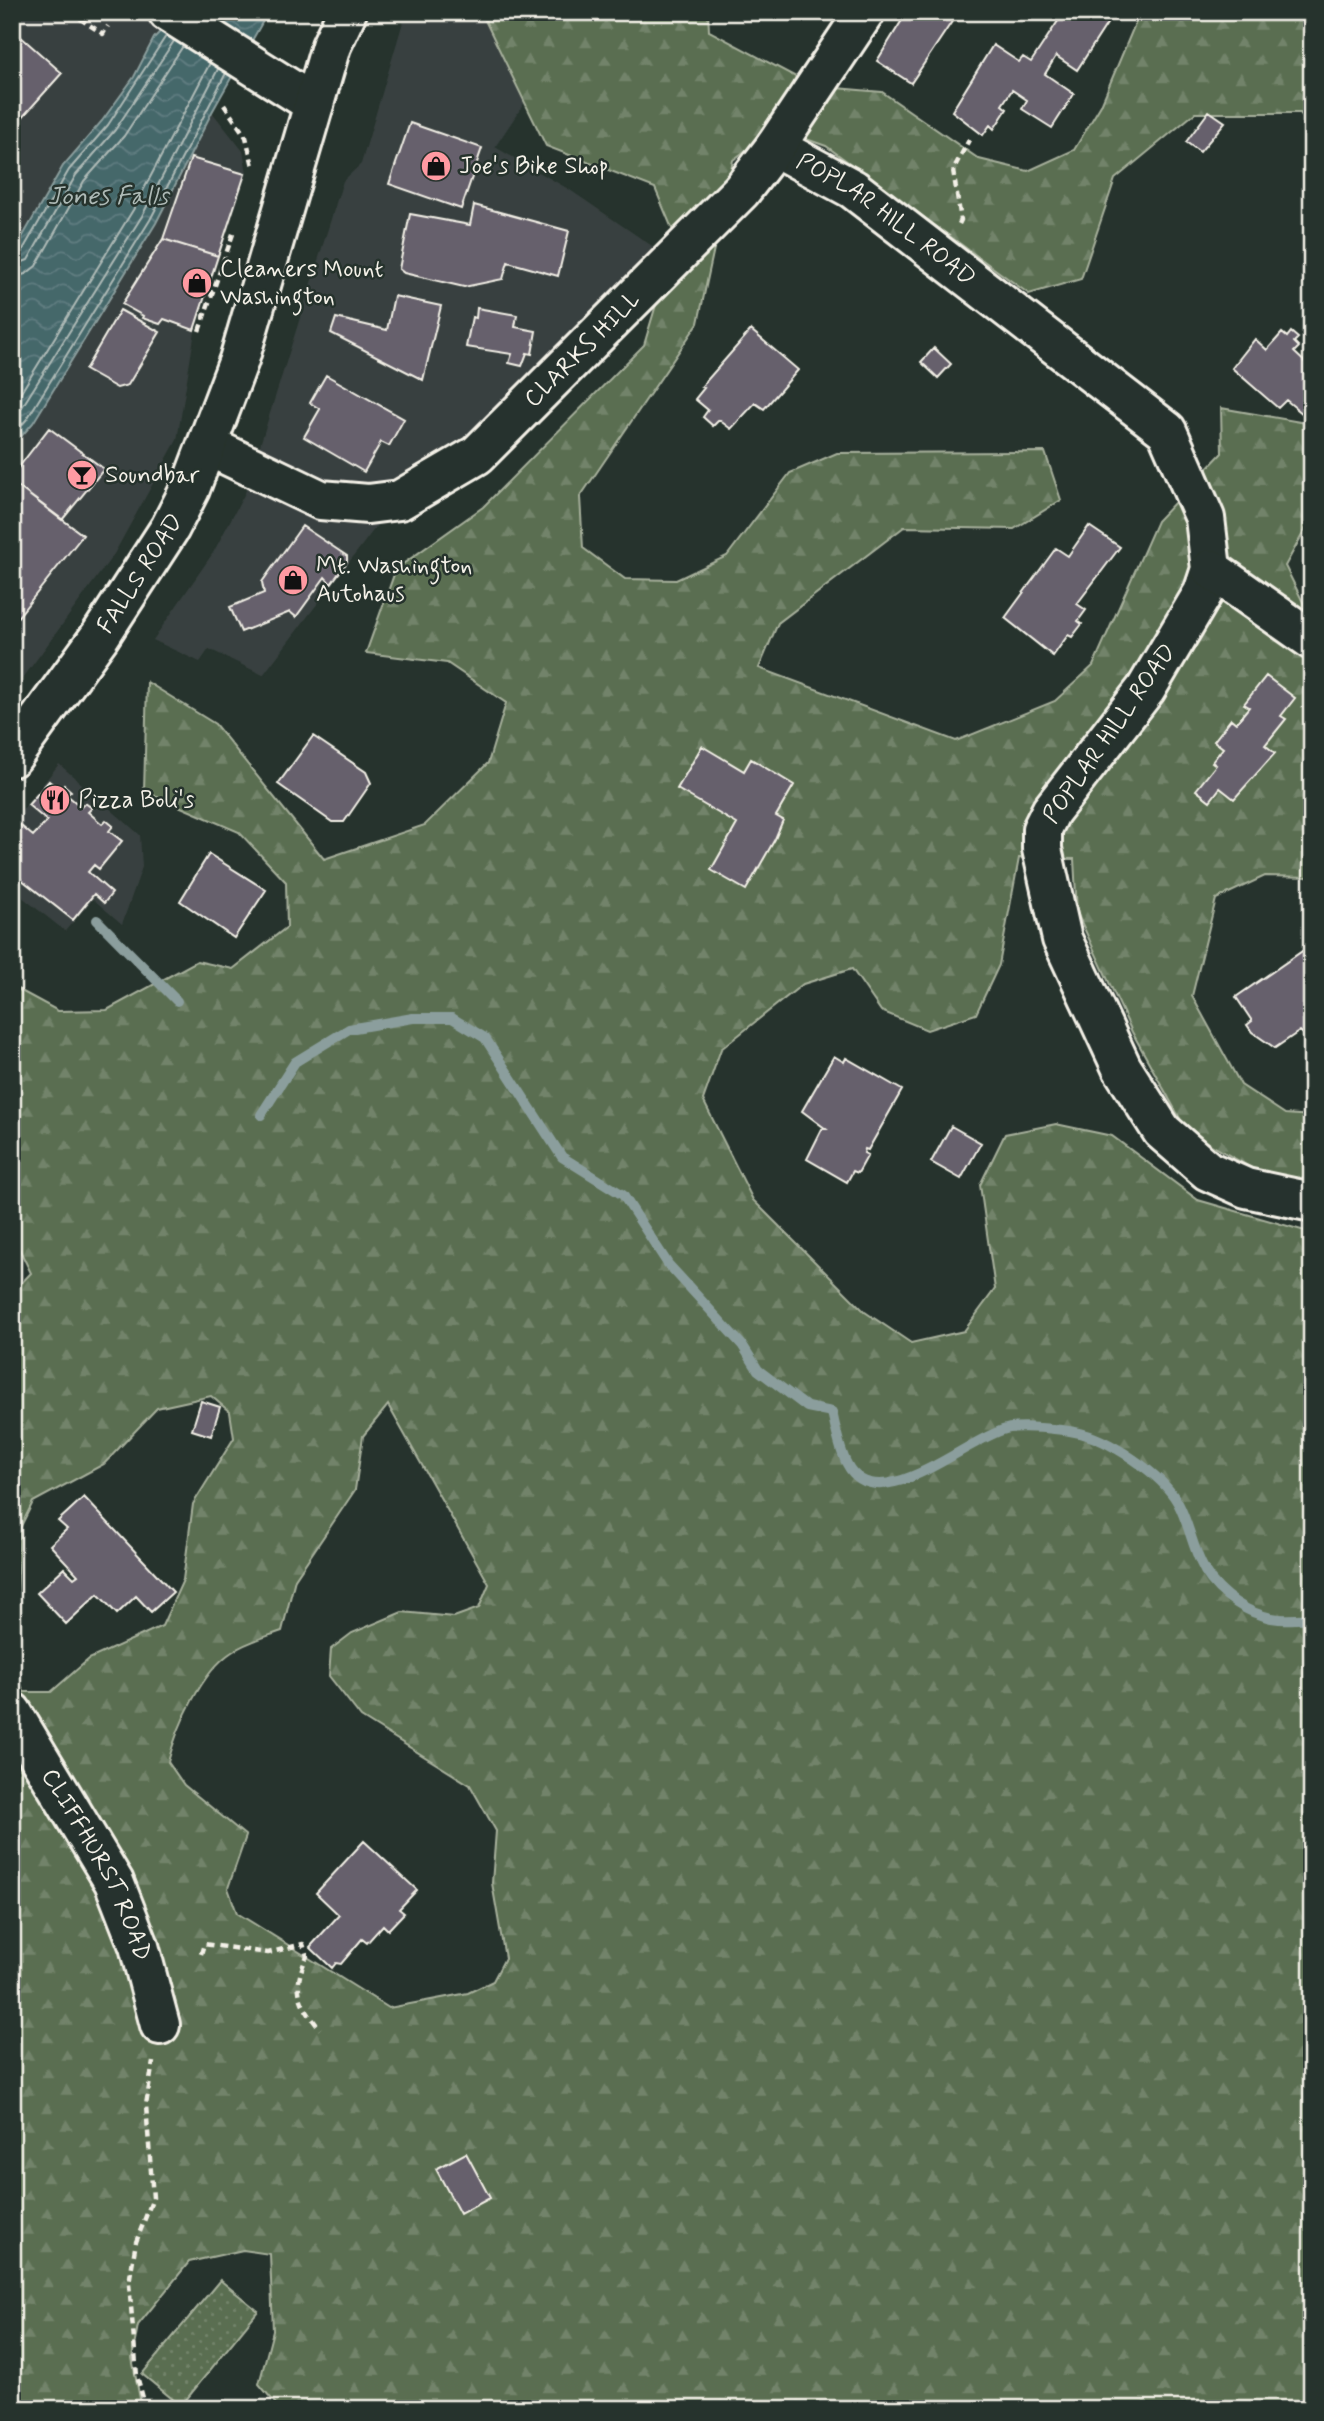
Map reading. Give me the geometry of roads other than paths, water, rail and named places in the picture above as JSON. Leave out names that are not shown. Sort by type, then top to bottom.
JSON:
[{"type":"street","points":[[168,12],[314,104]]},
{"type":"street","name":"FALLS ROAD","points":[[12,757],[100,636],[170,528],[208,446],[263,283],[331,46],[347,12]]},
{"type":"street","name":"CLARKS HILL","points":[[208,446],[321,500],[368,504],[400,500],[435,482],[477,455],[621,314],[741,191],[775,147],[865,12]]},
{"type":"street","name":"POPLAR HILL ROAD","points":[[775,147],[853,189],[1167,431],[1205,518],[1211,569],[1203,593],[1146,689],[1051,811],[1042,829],[1042,849],[1062,939],[1122,1068],[1163,1131],[1208,1171],[1246,1188],[1312,1202]]},
{"type":"street","points":[[1211,569],[1312,640]]},
{"type":"street","name":"CLIFFHURST ROAD","points":[[12,1712],[114,1882],[139,1946],[160,2025]]},
{"type":"water","name":"Jones Falls","points":[[179,12],[268,12],[212,112],[156,223],[33,423],[12,447],[12,255],[63,166],[102,121],[134,77],[154,38]]},
{"type":"waterway","points":[[97,920],[177,1001]]},
{"type":"waterway","points":[[261,1115],[295,1062],[349,1029],[413,1018],[452,1018],[485,1038],[562,1157],[623,1195],[668,1264],[743,1346],[758,1370],[807,1407],[832,1412],[844,1458],[861,1479],[879,1484],[899,1481],[1006,1429],[1040,1428],[1088,1436],[1133,1459],[1170,1492],[1178,1503],[1206,1572],[1227,1596],[1245,1608],[1269,1618],[1312,1618]]},
{"type":"place","name":"Joe's Bike Shop","points":[[436,166]]},
{"type":"place","name":"Cleaners Mount Washington","points":[[197,283]]},
{"type":"place","name":"Soundbar","points":[[82,475]]},
{"type":"place","name":"Mt. Washington Autohaus","points":[[293,580]]},
{"type":"place","name":"Pizza Boli's","points":[[55,800]]}]
